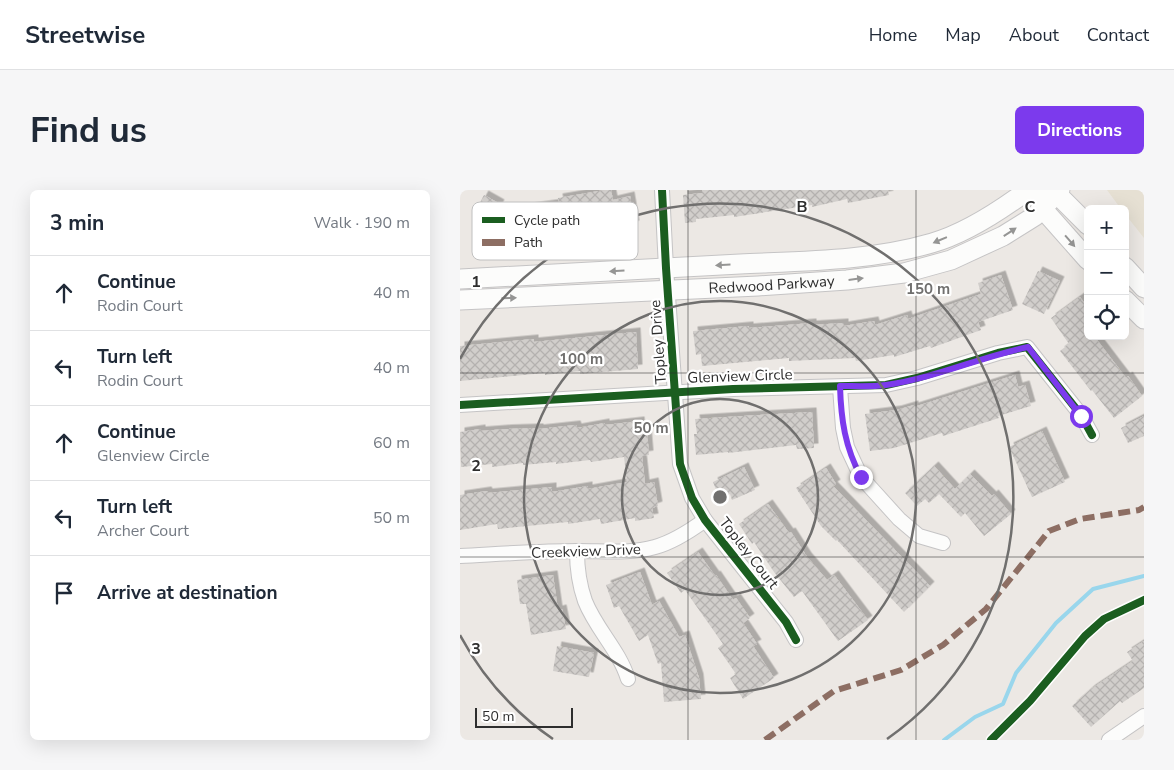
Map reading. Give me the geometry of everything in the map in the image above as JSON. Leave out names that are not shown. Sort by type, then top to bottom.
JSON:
[{"type":"main road","name":"Redwood Parkway","points":[[460,279],[819,260],[892,254],[934,243],[972,226],[1008,205],[1028,190]]},
{"type":"main road","points":[[1037,190],[1042,208],[1084,255]]},
{"type":"main road","name":"Redwood Parkway","points":[[460,300],[837,280],[904,273],[950,260],[1003,236],[1035,216],[1055,191]]},
{"type":"main road","points":[[1055,191],[1084,221]]},
{"type":"main road","points":[[1129,271],[1144,288]]},
{"type":"main road","points":[[1129,304],[1144,319]]},
{"type":"street","name":"Topley Drive","points":[[662,190],[675,392]]},
{"type":"street","name":"Glenview Circle","points":[[460,405],[733,389],[886,385],[917,378],[998,353],[1028,347],[1081,416],[1092,435]]},
{"type":"street","points":[[840,386],[843,428],[847,447],[861,477],[899,519],[918,536],[943,543]]},
{"type":"street","name":"Topley Court","points":[[675,392],[680,464],[692,498],[705,520],[786,622],[796,640]]},
{"type":"street","name":"Creekview Drive","points":[[460,556],[577,551],[633,551],[656,547],[688,532],[705,520]]},
{"type":"street","points":[[577,551],[580,585],[586,602],[624,665],[628,679]]},
{"type":"street","points":[[1109,740],[1144,716]]},
{"type":"shaded area","points":[[1107,190],[1144,190],[1144,238],[1129,219],[1129,205],[1118,205]]},
{"type":"building","points":[[611,190],[613,200],[630,196],[631,202],[559,202],[558,198]]},
{"type":"building","points":[[702,190],[888,190],[889,195],[848,203],[847,199],[812,207],[812,205],[734,217],[734,215],[696,219],[696,222],[685,223],[683,195],[702,193]]},
{"type":"building","points":[[484,195],[496,202],[480,202]]},
{"type":"building","points":[[1038,271],[1060,281],[1044,314],[1022,304]]},
{"type":"building","points":[[1001,275],[1013,310],[978,322],[981,330],[931,348],[930,346],[894,357],[894,355],[856,361],[855,358],[789,361],[789,358],[702,366],[701,354],[696,355],[693,331],[812,323],[812,325],[844,323],[844,326],[874,321],[875,325],[907,315],[908,319],[981,294],[978,283]]},
{"type":"building","points":[[1080,297],[1084,302],[1084,340],[1097,340],[1126,378],[1128,376],[1142,396],[1114,418],[1060,351],[1069,344],[1051,318]]},
{"type":"building","points":[[636,332],[638,369],[580,374],[580,371],[545,375],[545,373],[460,381],[460,346],[534,339],[534,342]]},
{"type":"building","points":[[1015,375],[1018,387],[1025,385],[1031,406],[943,436],[942,433],[894,448],[870,451],[865,414],[897,410],[914,405],[914,407]]},
{"type":"building","points":[[812,412],[814,448],[797,449],[796,445],[696,455],[694,434],[697,434],[695,419]]},
{"type":"building","points":[[1144,416],[1144,436],[1128,443],[1121,428]]},
{"type":"building","points":[[640,421],[641,432],[647,432],[649,455],[642,456],[645,484],[654,482],[658,506],[652,508],[654,518],[635,521],[635,518],[601,524],[600,519],[568,524],[568,522],[498,529],[497,524],[460,530],[460,495],[487,491],[488,493],[552,487],[552,492],[588,486],[588,489],[627,482],[624,457],[591,462],[590,460],[556,464],[556,462],[523,465],[523,463],[492,467],[492,464],[461,467],[460,432],[481,429],[481,431],[539,429],[576,425],[577,428],[605,423],[605,425]]},
{"type":"building","points":[[1042,431],[1065,482],[1032,497],[1009,447]]},
{"type":"building","points":[[934,466],[955,489],[970,474],[992,496],[994,494],[1011,514],[984,536],[965,513],[961,517],[939,494],[929,503],[925,499],[917,506],[905,493]]},
{"type":"building","points":[[744,467],[755,490],[732,500],[730,494],[720,499],[713,482]]},
{"type":"building","points":[[826,468],[836,484],[833,486],[930,586],[904,612],[837,540],[821,526],[796,488]]},
{"type":"building","points":[[768,504],[789,533],[791,532],[807,557],[827,580],[834,575],[868,620],[838,641],[802,591],[794,597],[754,542],[752,544],[739,524]]},
{"type":"building","points":[[698,552],[733,600],[736,598],[750,618],[743,623],[757,644],[753,646],[774,678],[743,699],[730,678],[736,674],[718,648],[723,644],[685,590],[681,593],[667,573]]},
{"type":"building","points":[[640,572],[652,605],[659,601],[679,637],[685,635],[699,678],[701,699],[664,702],[661,663],[658,664],[648,635],[639,641],[619,606],[614,608],[606,585]]},
{"type":"building","points":[[553,575],[558,610],[562,609],[566,629],[531,635],[526,604],[520,604],[517,580]]},
{"type":"building","points":[[1144,641],[1144,688],[1122,703],[1120,701],[1091,727],[1072,706],[1091,689],[1133,661],[1127,652]]},
{"type":"building","points":[[557,646],[594,653],[589,677],[553,671]]},
{"type":"waterway","points":[[944,740],[975,717],[1003,704],[1016,673],[1056,623],[1093,589],[1144,576]]},
{"type":"marked path","points":[[765,740],[834,691],[901,670],[943,645],[986,609],[1049,531],[1080,519],[1139,510],[1144,507]]},
{"type":"cycle path","points":[[662,190],[680,464],[692,498],[705,520],[786,622],[796,640]]},
{"type":"cycle path","points":[[460,405],[733,389],[886,385],[917,378],[998,353],[1027,347],[1081,415],[1092,435]]},
{"type":"cycle path","points":[[991,740],[1030,701],[1085,636],[1104,619],[1144,600]]},
{"type":"route","points":[[861,477],[847,447],[840,402],[840,386],[886,385],[959,366],[998,353],[1028,347],[1081,416]]}]
